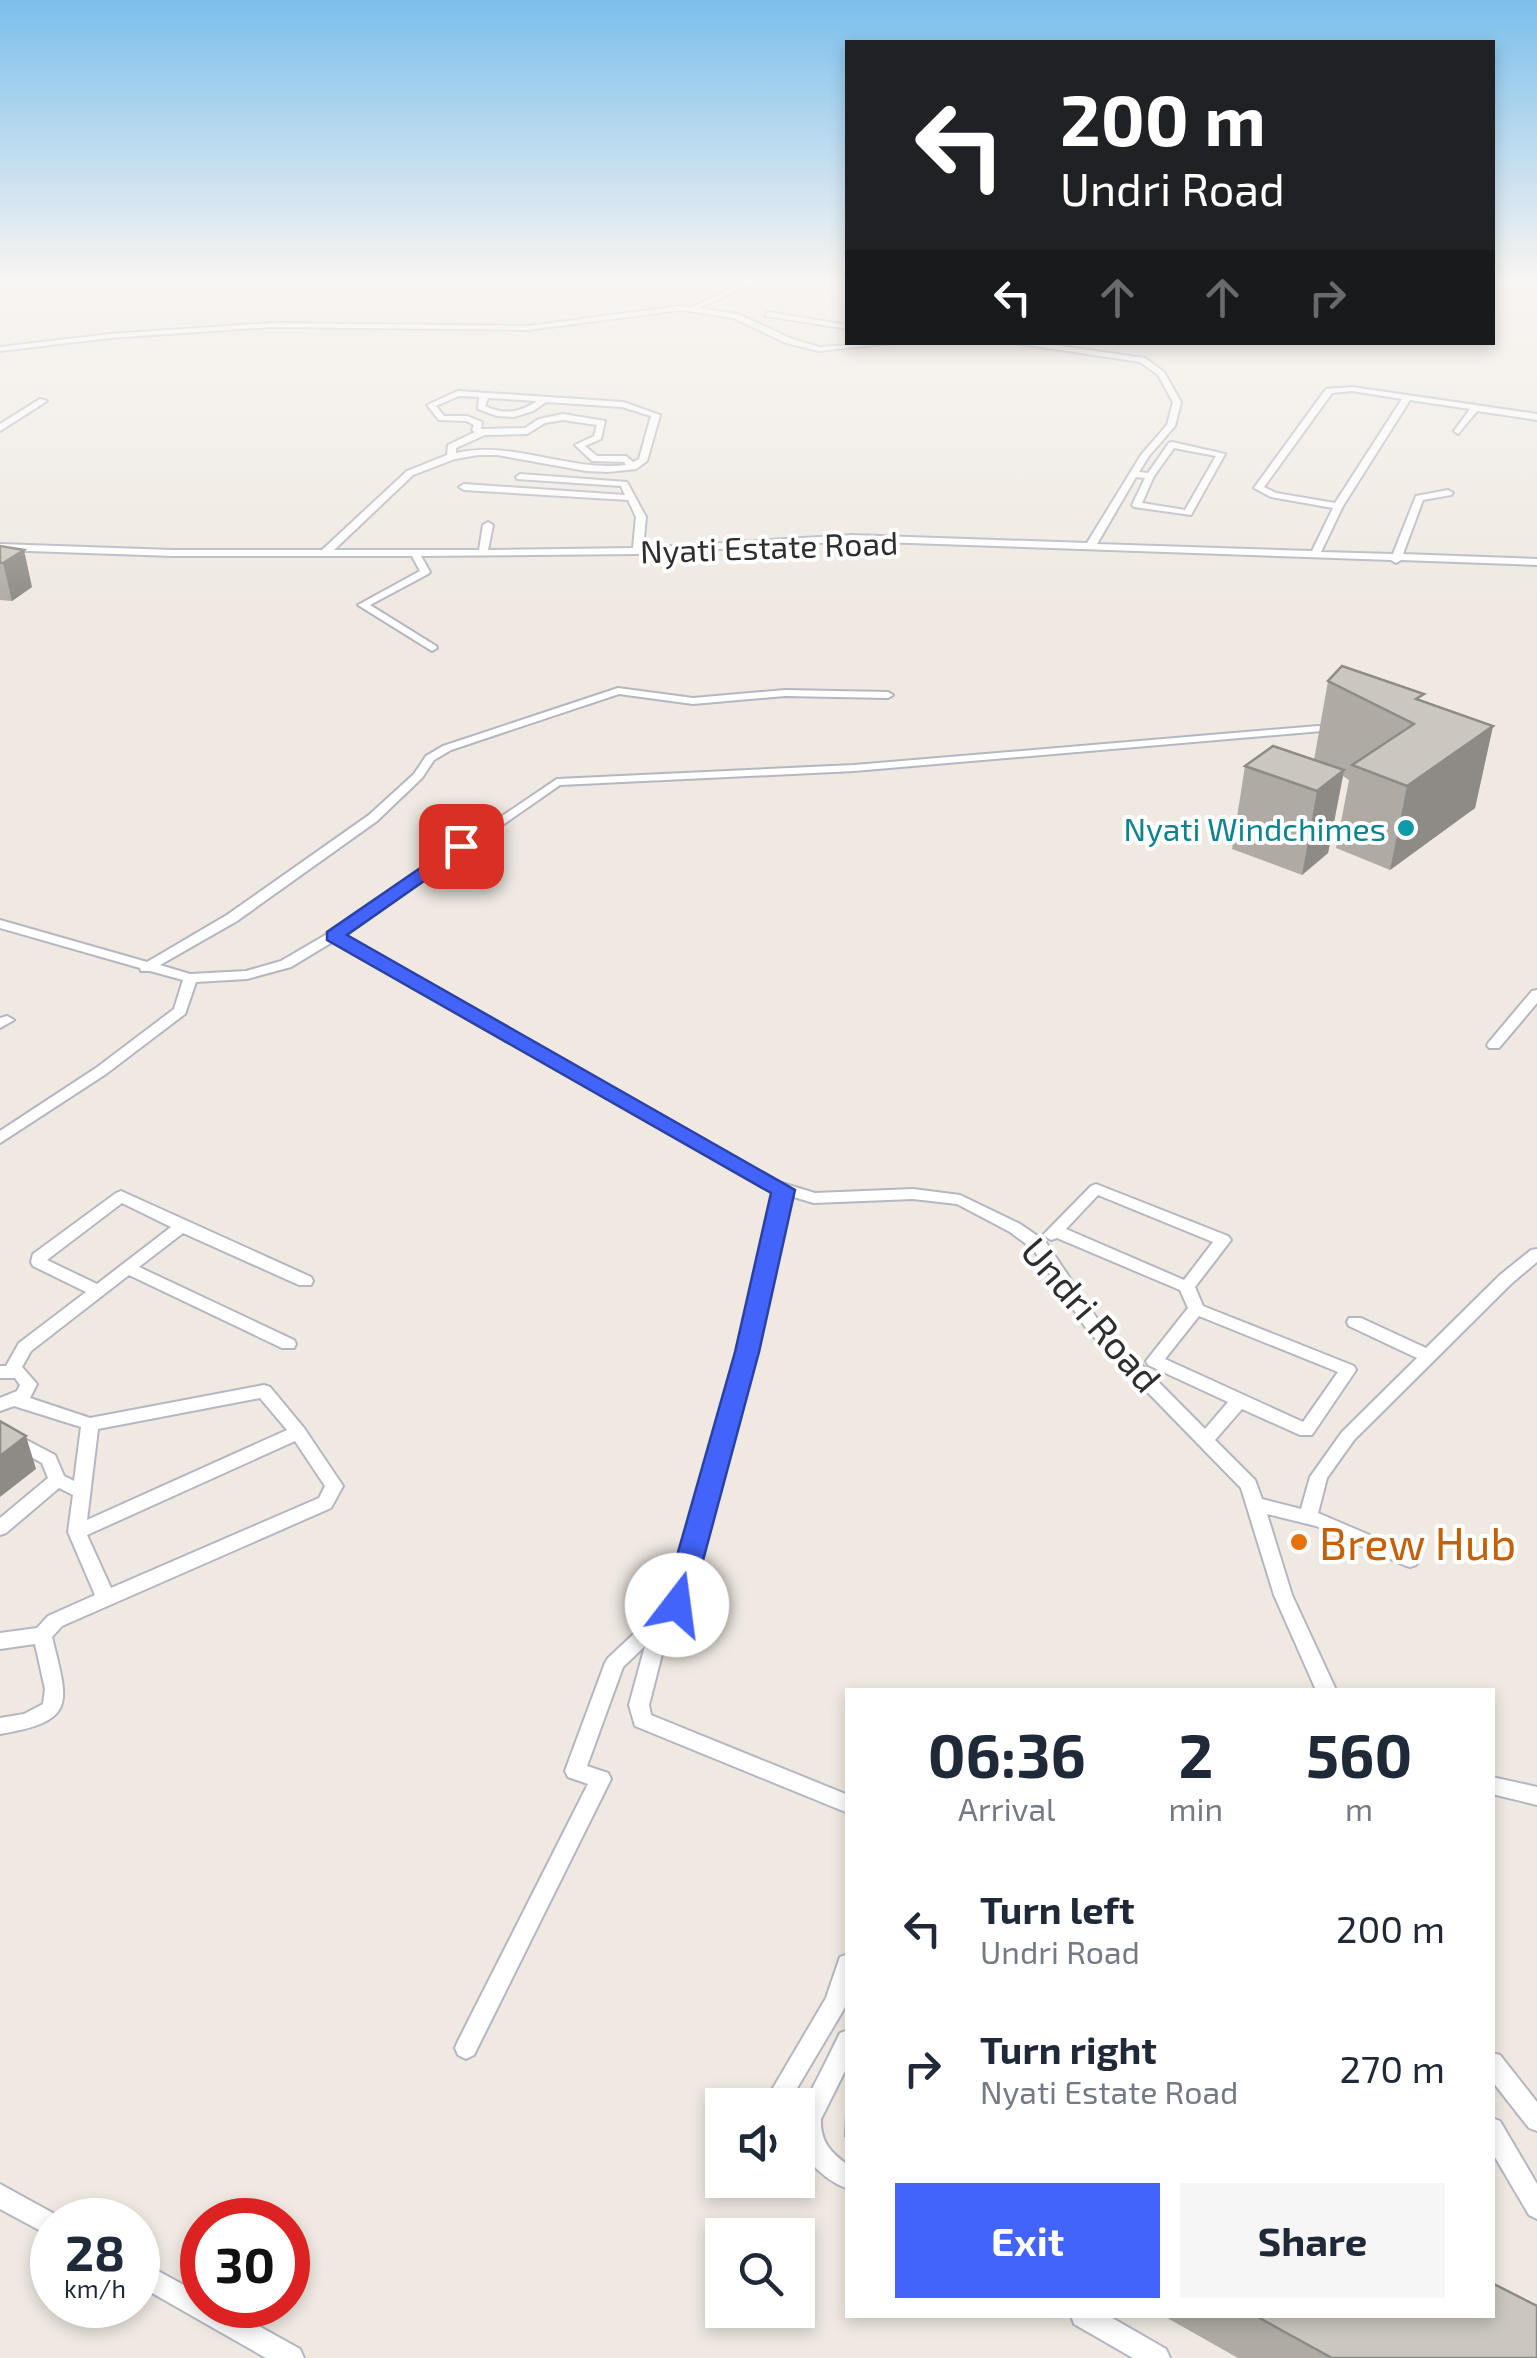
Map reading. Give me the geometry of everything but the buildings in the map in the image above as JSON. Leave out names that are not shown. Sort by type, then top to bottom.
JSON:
[{"type":"street","points":[[1091,546],[1133,474],[1176,415],[1177,402],[1170,388]]},
{"type":"street","points":[[1338,506],[1266,493],[1260,485],[1329,391],[1346,389],[1537,418]]},
{"type":"street","points":[[326,553],[410,474],[452,456],[478,452],[600,468],[633,467],[643,460],[656,415],[639,407],[458,394],[431,405],[442,418],[467,419],[479,424],[476,430],[483,432],[528,432],[542,422],[564,417],[597,422],[602,424],[598,437],[579,446],[595,459],[626,459],[633,467]]},
{"type":"street","points":[[484,395],[480,406],[485,410],[511,415],[526,412],[544,399]]},
{"type":"street","points":[[1314,555],[1338,506],[1407,398]]},
{"type":"street","points":[[0,428],[42,401]]},
{"type":"street","points":[[1458,431],[1475,408]]},
{"type":"street","points":[[452,456],[451,447],[456,442],[483,432]]},
{"type":"street","points":[[1172,445],[1221,454],[1188,513],[1136,505],[1150,476],[1172,445]]},
{"type":"street","points":[[1133,474],[1150,476]]},
{"type":"street","points":[[520,478],[624,484],[641,516],[638,551]]},
{"type":"street","points":[[464,487],[632,498]]},
{"type":"street","points":[[1396,560],[1420,498],[1448,494]]},
{"type":"street","points":[[483,553],[488,525]]},
{"type":"street","name":"Nyati Estate Road","points":[[0,547],[483,553],[638,551],[852,538],[1537,562]]},
{"type":"street","points":[[415,553],[424,572],[363,605],[432,648]]},
{"type":"street","points":[[146,968],[232,918],[373,818],[418,776],[430,758],[447,748],[618,691],[693,702],[785,693],[888,695]]},
{"type":"street","points":[[0,924],[190,978],[247,975],[286,964],[334,936],[556,782],[854,768],[1318,729]]},
{"type":"street","name":"Undri Road","points":[[334,936],[784,1190],[814,1198],[913,1194],[960,1200],[1039,1245],[1094,1327],[1250,1486],[1283,1595],[1325,1688]]},
{"type":"street","points":[[0,1138],[101,1071],[180,1011],[190,978]]},
{"type":"street","points":[[1494,1045],[1537,994]]},
{"type":"street","points":[[1039,1245],[1096,1188],[1223,1240],[1187,1287]]},
{"type":"street","points":[[466,2048],[601,1779],[575,1771],[615,1663],[677,1605],[747,1352],[784,1190]]},
{"type":"street","points":[[98,1291],[39,1262],[39,1258],[121,1196],[305,1281]]},
{"type":"street","points":[[8,1403],[28,1390],[28,1379],[4,1371],[25,1347],[182,1226]]},
{"type":"street","points":[[1056,1231],[1187,1287],[1196,1309],[1348,1370],[1306,1431],[1154,1361],[1196,1309]]},
{"type":"street","points":[[1308,1516],[1319,1477],[1348,1436],[1537,1254]]},
{"type":"street","points":[[128,1268],[288,1344]]},
{"type":"street","points":[[1356,1322],[1428,1356]]},
{"type":"street","points":[[0,1641],[42,1634],[55,1621],[325,1503],[334,1486],[298,1432],[264,1391],[90,1424],[8,1403]]},
{"type":"street","points":[[1206,1439],[1239,1401]]},
{"type":"street","points":[[90,1424],[76,1532],[106,1598]]},
{"type":"street","points":[[0,1432],[50,1460],[57,1480],[82,1492]]},
{"type":"street","points":[[76,1532],[298,1432]]},
{"type":"street","points":[[0,1528],[57,1480]]},
{"type":"street","points":[[1258,1505],[1308,1516],[1410,1560]]},
{"type":"street","points":[[662,1619],[639,1705],[642,1720],[845,1803]]},
{"type":"street","points":[[0,1726],[38,1721],[53,1707],[42,1634]]},
{"type":"street","points":[[1495,1786],[1537,1796]]},
{"type":"street","points":[[784,2088],[836,2002],[845,1974]]},
{"type":"street","points":[[845,2046],[808,2129],[814,2150],[845,2176]]},
{"type":"street","points":[[1495,2068],[1537,2120]]},
{"type":"street","points":[[1495,2134],[1537,2207]]},
{"type":"street","points":[[0,2196],[30,2213]]},
{"type":"street","points":[[160,2284],[291,2358]]},
{"type":"street","points":[[1088,2318],[1157,2358]]},
{"type":"place","name":"Nyati Windchimes","points":[[1406,828]]},
{"type":"place","name":"Brew Hub","points":[[1299,1542]]},
{"type":"route","points":[[461,846],[334,936],[784,1190],[747,1352],[677,1605]]}]
